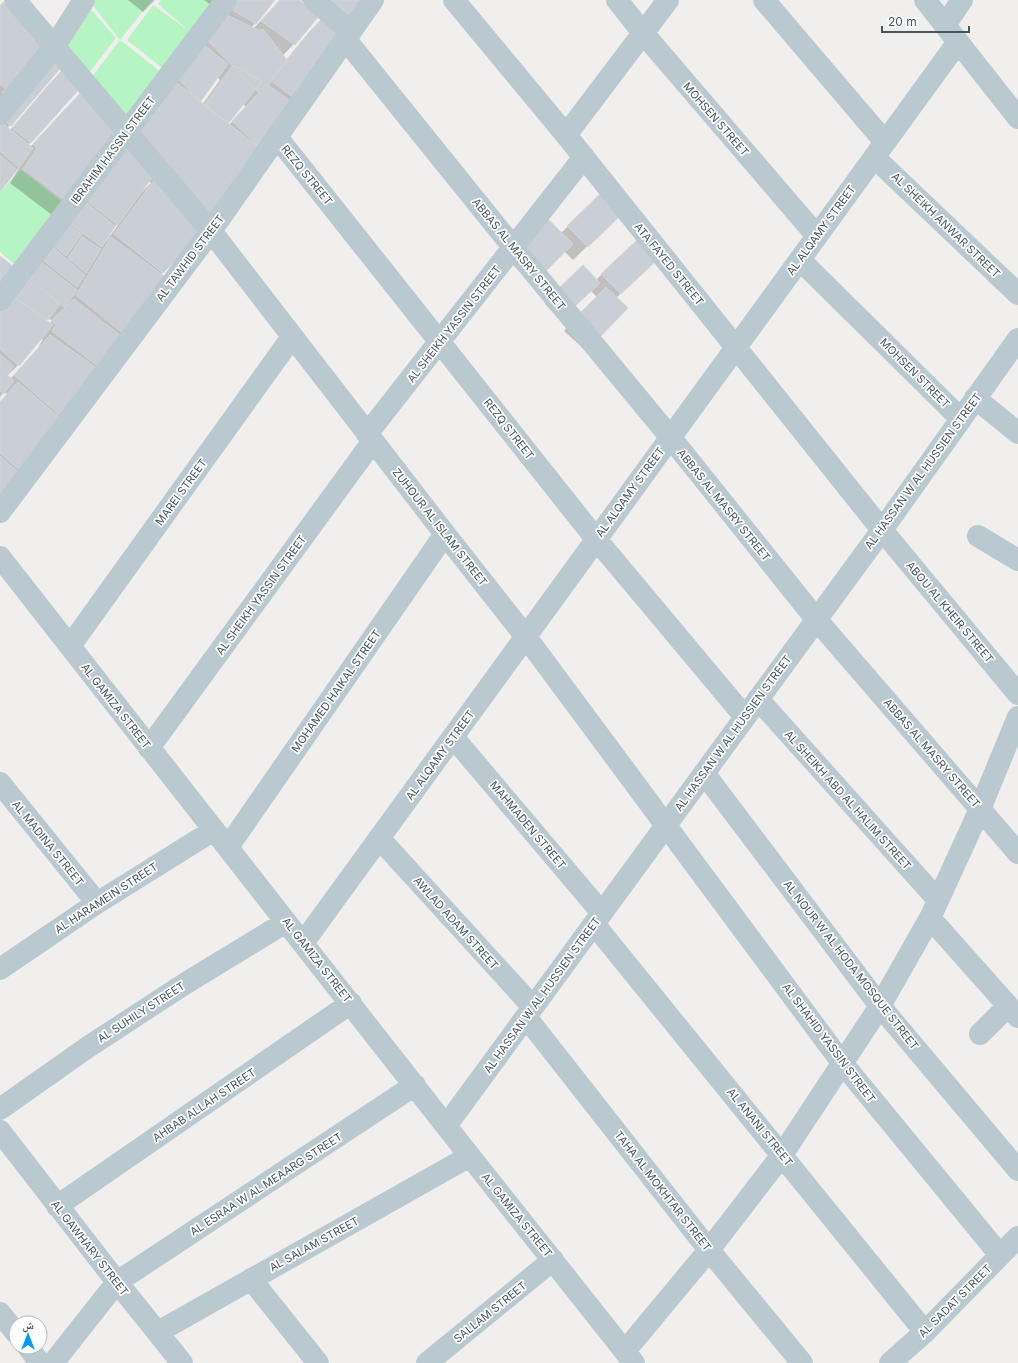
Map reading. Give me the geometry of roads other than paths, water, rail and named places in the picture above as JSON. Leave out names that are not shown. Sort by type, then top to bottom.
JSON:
[{"type":"street","name":"ZUHOUR AL ISLAM STREET","points":[[15,0],[211,231],[370,438],[526,637],[666,825]]},
{"type":"street","points":[[0,114],[54,47],[84,0]]},
{"type":"street","name":"IBRAHIM HASSN STREET","points":[[0,300],[226,0]]},
{"type":"street","name":"ABBAS AL MASRY STREET","points":[[314,0],[348,36],[514,247],[816,619],[1018,853]]},
{"type":"street","name":"AL TAWHID STREET","points":[[0,512],[211,231],[373,0]]},
{"type":"street","name":"ATA FAYED STREET","points":[[454,0],[584,157],[882,530]]},
{"type":"street","name":"MOHSEN STREET","points":[[617,0],[643,33],[817,236]]},
{"type":"street","points":[[566,135],[668,0]]},
{"type":"street","name":"AL SHEIKH ANWAR STREET","points":[[764,0],[880,149],[1018,294]]},
{"type":"street","points":[[925,0],[1016,110]]},
{"type":"street","name":"AL ALQAMY STREET","points":[[303,943],[880,149],[951,33],[962,0]]},
{"type":"street","name":"REZQ STREET","points":[[277,137],[596,539],[745,717]]},
{"type":"street","name":"AL SHEIKH YASSIN STREET","points":[[149,748],[440,342],[584,157]]},
{"type":"street","name":"MOHSEN STREET","points":[[800,260],[961,419]]},
{"type":"street","name":"MAREI STREET","points":[[70,646],[292,337]]},
{"type":"street","name":"AL HASSAN W AL HUSSIEN STREET","points":[[446,1126],[882,530],[1018,339]]},
{"type":"street","points":[[975,398],[1018,433]]},
{"type":"street","name":"ABOU AL KHEIR STREET","points":[[882,530],[1018,694]]},
{"type":"street","name":"MOHAMED HAIKAL STREET","points":[[228,848],[445,534]]},
{"type":"street","points":[[978,536],[1018,560]]},
{"type":"street","name":"AL GAMIZA STREET","points":[[0,556],[446,1126],[630,1357]]},
{"type":"street","name":"AL SHEIKH ABD AL HALIM STREET","points":[[758,699],[934,909],[1013,1012]]},
{"type":"street","points":[[630,1357],[709,1250],[782,1155],[880,1006],[934,909],[980,809],[1018,717]]},
{"type":"street","name":"MAHMADEN STREET","points":[[454,736],[598,919]]},
{"type":"street","name":"AL NOUR W AL HODA MOSQUE STREET","points":[[704,773],[880,1006],[1018,1170]]},
{"type":"street","name":"AL MADINA STREET","points":[[0,782],[96,903]]},
{"type":"street","name":"AL SHAHID YASSIN STREET","points":[[666,825],[843,1064],[1000,1255]]},
{"type":"street","name":"AL HARAMEIN STREET","points":[[1,966],[96,903],[214,830]]},
{"type":"street","name":"AWLAD ADAM STREET","points":[[379,838],[530,1012]]},
{"type":"street","name":"AL ANANI STREET","points":[[598,919],[782,1155],[925,1332]]},
{"type":"street","name":"AL SUHILY STREET","points":[[0,1109],[88,1047],[186,983],[286,922]]},
{"type":"street","name":"AHBAB ALLAH STREET","points":[[57,1206],[351,1004]]},
{"type":"street","name":"TAHA AL MOKHTAR STREET","points":[[530,1012],[709,1250],[802,1363]]},
{"type":"street","points":[[980,1034],[1013,1012]]},
{"type":"street","name":"AL ESRAA W AL MEAARG STREET","points":[[53,1363],[117,1282],[415,1085]]},
{"type":"street","name":"AL GAWHARY STREET","points":[[0,1131],[57,1206],[182,1363]]},
{"type":"street","name":"AL SALAM STREET","points":[[158,1332],[470,1156]]},
{"type":"street","name":"AL SADAT STREET","points":[[890,1363],[925,1332],[1018,1237]]},
{"type":"street","name":"SALLAM STREET","points":[[427,1363],[553,1260]]},
{"type":"street","points":[[252,1279],[318,1363]]},
{"type":"street","points":[[0,1312],[8,1322]]}]
